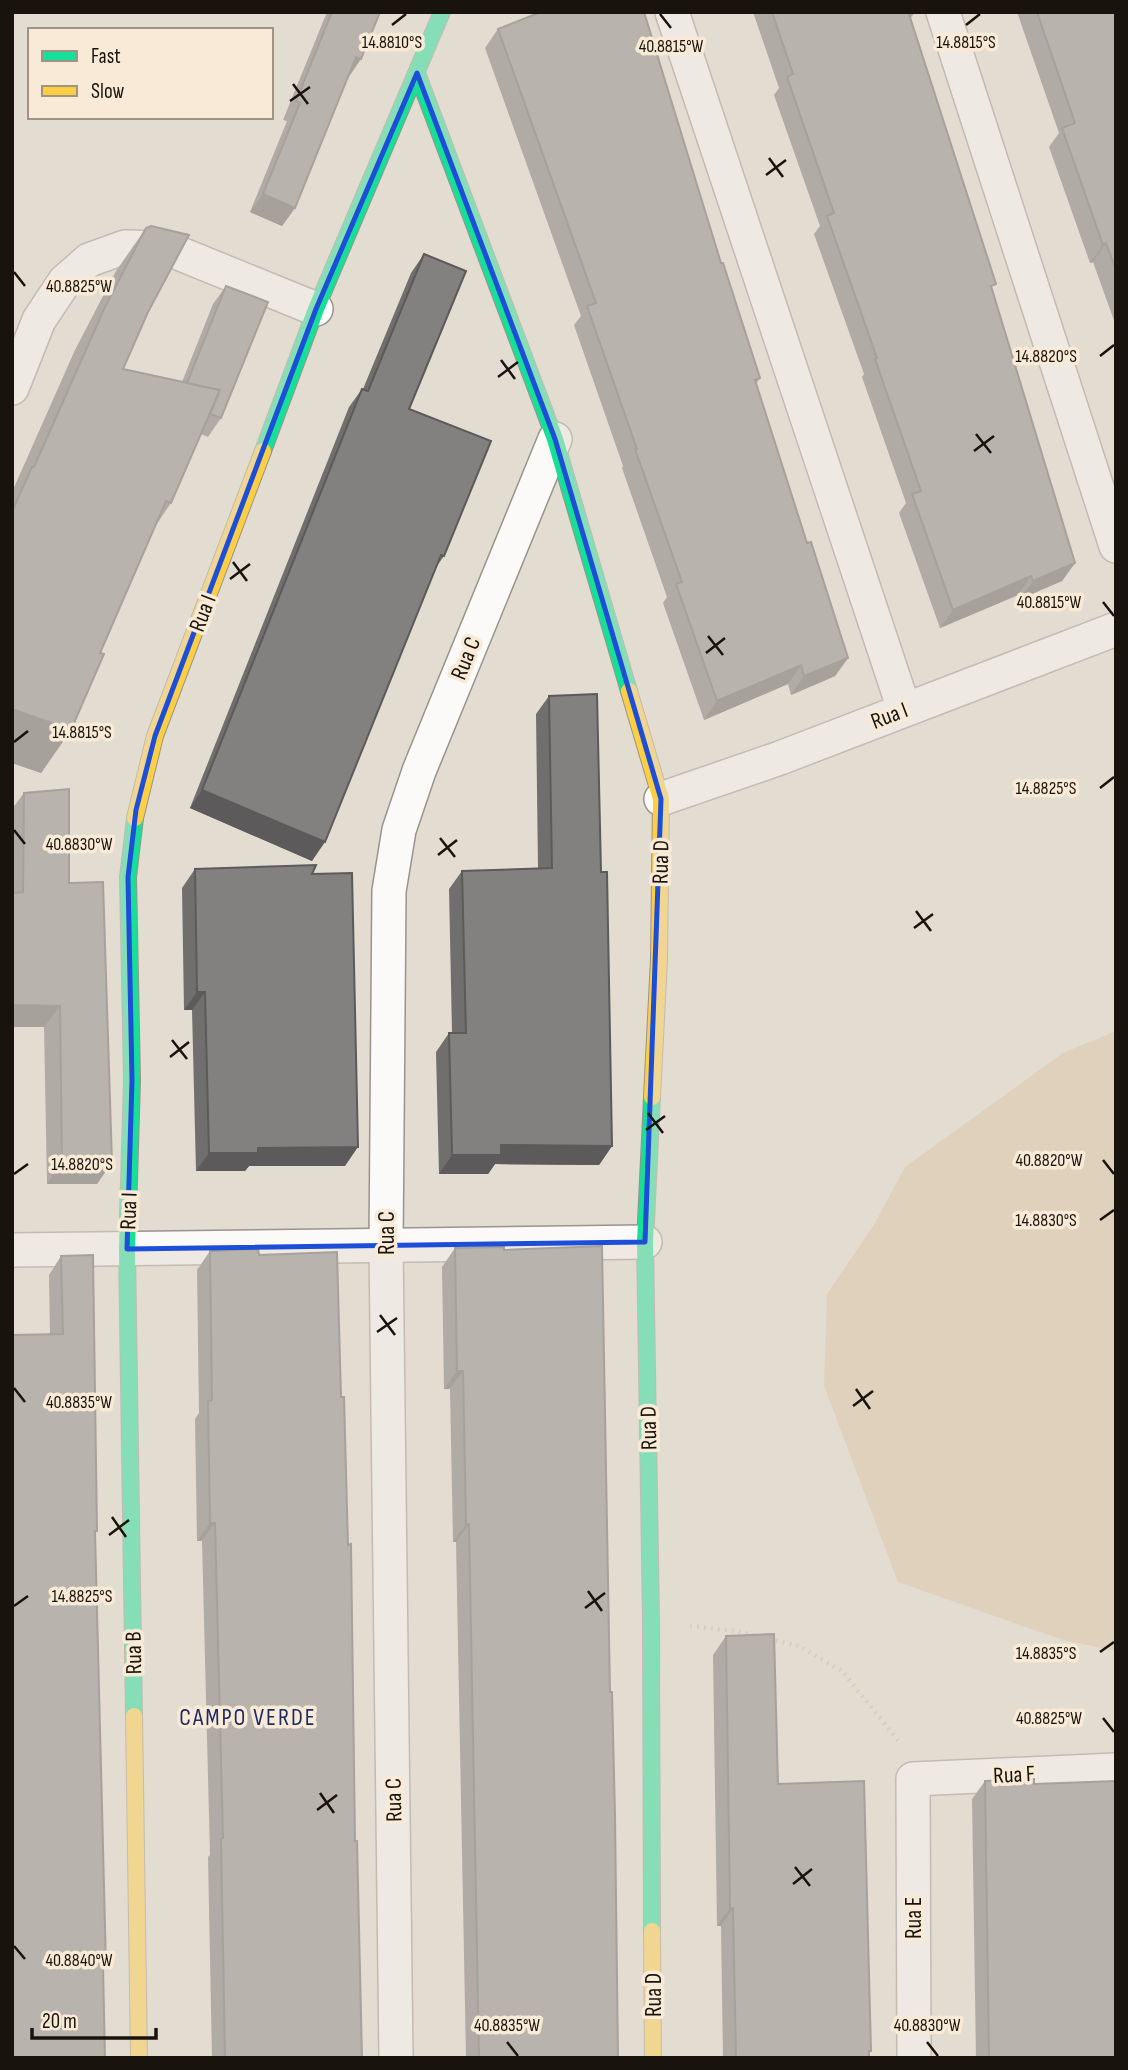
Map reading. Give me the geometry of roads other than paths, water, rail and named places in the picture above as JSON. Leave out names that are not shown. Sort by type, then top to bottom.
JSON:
[{"type":"street","name":"Rua I","points":[[127,1249],[132,1080],[128,877],[136,810],[156,736],[316,309],[442,12]]},
{"type":"street","points":[[672,12],[904,709]]},
{"type":"street","points":[[943,12],[1116,546]]},
{"type":"street","name":"Rua D","points":[[417,73],[555,439],[661,799],[659,959],[645,1242],[651,1621],[653,2058]]},
{"type":"street","points":[[12,388],[39,320],[65,281],[89,260],[125,247],[166,248],[316,309]]},
{"type":"street","name":"Rua C","points":[[396,2058],[386,1246],[389,891],[399,830],[419,771],[555,439]]},
{"type":"street","name":"Rua I","points":[[661,799],[780,758],[1116,629]]},
{"type":"street","points":[[12,1250],[645,1242]]},
{"type":"street","name":"Rua B","points":[[127,1249],[139,2058]]},
{"type":"street","name":"Rua F","points":[[913,1779],[1116,1770]]},
{"type":"street","name":"Rua E","points":[[913,1779],[914,2058]]},
{"type":"district","name":"CAMPO VERDE","points":[[248,1717]]}]
